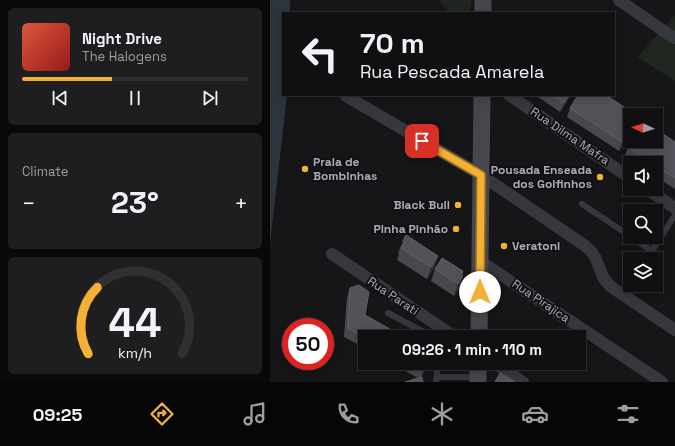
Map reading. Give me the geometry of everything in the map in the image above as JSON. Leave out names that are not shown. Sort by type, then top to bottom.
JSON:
[{"type":"main road","points":[[483,0],[483,12]]},
{"type":"main road","points":[[479,330],[482,96]]},
{"type":"street","points":[[619,0],[674,38]]},
{"type":"street","points":[[346,96],[481,175],[584,245],[595,258],[603,277],[610,286],[675,330]]},
{"type":"street","name":"Rua Dilma Mafra","points":[[510,96],[623,173]]},
{"type":"street","points":[[657,196],[675,208]]},
{"type":"street","name":"Rua Parati","points":[[332,254],[445,330]]},
{"type":"street","name":"Rua Pirajica","points":[[480,261],[662,382]]},
{"type":"street","points":[[505,370],[523,382]]},
{"type":"lane","points":[[582,204],[623,232]]},
{"type":"lane","points":[[663,234],[675,215]]},
{"type":"lane","points":[[641,244],[652,251],[656,244]]},
{"type":"lane","points":[[388,314],[419,330]]},
{"type":"lane","points":[[437,370],[436,380],[478,374]]},
{"type":"shaded area","points":[[270,0],[290,0],[290,12],[282,12],[282,96],[287,96],[270,244]]},
{"type":"shaded area","points":[[440,0],[472,0],[470,12],[449,12],[441,4]]},
{"type":"shaded area","points":[[675,15],[675,81],[637,57]]},
{"type":"building","points":[[553,96],[568,96],[564,103]]},
{"type":"building","points":[[577,96],[608,96],[626,108],[623,108],[622,142],[570,108]]},
{"type":"building","points":[[663,134],[675,142],[675,178],[663,170],[663,156],[642,156],[630,148],[663,148]]},
{"type":"building","points":[[406,235],[438,256],[431,267],[401,248],[405,242],[403,241]]},
{"type":"building","points":[[442,258],[463,271],[461,275],[463,276],[458,284],[435,269]]},
{"type":"building","points":[[359,285],[369,292],[365,315],[392,330],[358,330],[358,334],[348,328],[350,288]]},
{"type":"building","points":[[500,373],[515,382],[495,382]]},
{"type":"building","points":[[422,377],[423,382],[405,382]]},
{"type":"place","name":"Praia de Bombinhas","points":[[305,169]]},
{"type":"place","name":"Pousada Enseada dos Golfinhos","points":[[600,177]]},
{"type":"place","name":"Black Bull","points":[[458,205]]},
{"type":"place","name":"Pinha Pinhão","points":[[456,229]]},
{"type":"place","name":"Veratoni","points":[[504,246]]},
{"type":"route","points":[[422,141],[481,175],[480,292]]}]
